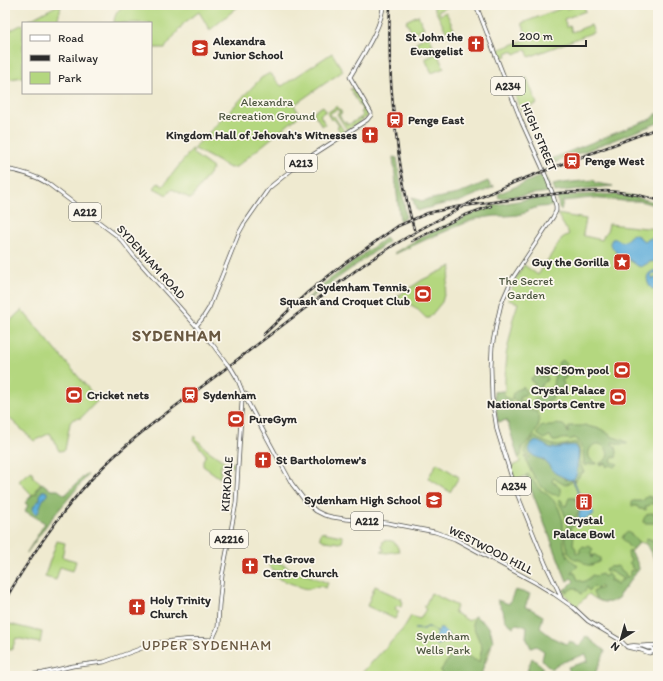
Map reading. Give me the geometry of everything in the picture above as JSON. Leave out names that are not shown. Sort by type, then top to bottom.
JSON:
[{"type":"main road","name":"A213","points":[[196,326],[209,308],[239,233],[269,188],[295,167],[367,120],[371,115],[350,77],[372,37],[380,18],[383,5]]},
{"type":"main road","name":"HIGH STREET","points":[[476,5],[522,123],[551,188],[556,204],[556,211],[553,217],[512,279],[507,290],[496,326],[490,367],[492,398],[497,430],[509,471],[557,589]]},
{"type":"main road","name":"SYDENHAM ROAD","points":[[5,169],[36,177],[116,235],[213,344],[231,368],[244,393],[247,395],[247,398],[244,399]]},
{"type":"main road","name":"WESTWOOD HILL","points":[[244,399],[292,484],[306,502],[316,511],[332,517],[388,523],[421,529],[450,537],[561,598],[588,621],[620,640],[628,647],[650,649]]},
{"type":"main road","name":"KIRKDALE","points":[[18,676],[104,662],[161,642],[198,638],[212,640],[218,627],[222,576],[236,503],[244,399]]},
{"type":"main road","points":[[554,594],[557,589]]},
{"type":"main road","name":"A234","points":[[557,589],[561,598]]},
{"type":"main road","name":"A234","points":[[557,589],[565,601]]},
{"type":"main road","name":"A212","points":[[628,647],[630,645],[643,646],[658,650]]},
{"type":"main road","name":"A212","points":[[650,649],[658,646]]},
{"type":"green space","points":[[58,5],[61,6],[57,22],[26,22]]},
{"type":"green space","points":[[124,5],[240,5],[210,30],[199,12],[184,23],[165,48],[152,48],[152,22],[114,22],[120,9]]},
{"type":"green space","points":[[453,5],[438,11],[440,15],[446,12],[456,34],[449,37],[432,6]]},
{"type":"green space","points":[[583,5],[586,11],[564,19],[567,27],[570,26],[572,32],[591,25],[594,32],[529,57],[526,49],[515,54],[511,51],[506,53],[507,56],[500,58],[497,50],[528,39],[522,23],[565,7],[566,9]]},
{"type":"green space","points":[[418,15],[424,28],[412,33],[406,21]]},
{"type":"green space","points":[[22,24],[22,77],[10,79],[5,77],[5,33]]},
{"type":"green space","points":[[429,35],[434,48],[421,54],[416,42]]},
{"type":"green space","name":"Alexandra Recreation Ground","points":[[332,53],[343,71],[294,105],[300,115],[236,167],[230,168],[195,149],[195,147],[261,78],[270,73],[282,86]]},
{"type":"green space","points":[[437,53],[444,68],[432,73],[425,59]]},
{"type":"green space","points":[[527,78],[537,104],[521,110],[511,84]]},
{"type":"green space","points":[[353,88],[368,113],[367,117],[362,120],[360,118],[363,115],[361,112],[363,111],[350,89]]},
{"type":"green space","points":[[323,106],[326,111],[320,115],[325,124],[322,126],[313,112]]},
{"type":"green space","points":[[337,106],[342,113],[339,115],[348,125],[360,118],[361,121],[347,130],[337,114],[340,113],[337,109],[329,114],[332,118],[334,116],[344,131],[338,135],[337,133],[340,131],[337,127],[339,126],[334,119],[331,120],[327,113]]},
{"type":"green space","points":[[657,113],[658,123],[546,167],[543,162],[653,118]]},
{"type":"green space","points":[[192,149],[194,150],[192,153],[213,168],[191,199],[172,189],[167,195],[154,188],[158,183],[163,186]]},
{"type":"green space","points":[[393,157],[397,158],[406,217],[400,221]]},
{"type":"green space","points":[[543,175],[548,183],[550,192],[499,198],[498,194]]},
{"type":"green space","points":[[594,180],[596,183],[613,186],[555,192],[553,185],[562,183]]},
{"type":"green space","points":[[488,181],[491,187],[494,187],[461,201],[417,211],[412,197],[421,201],[458,194]]},
{"type":"green space","points":[[596,194],[628,195],[658,203],[658,206],[640,201],[591,198],[563,201],[561,210],[559,208],[557,196]]},
{"type":"green space","points":[[551,197],[554,206],[539,207],[517,215],[475,219],[395,254],[394,253],[425,235],[496,205]]},
{"type":"green space","name":"The Secret Garden","points":[[557,214],[586,219],[583,234],[584,236],[602,240],[607,232],[609,224],[658,229],[658,565],[646,544],[640,542],[631,552],[638,564],[639,569],[619,595],[620,597],[616,600],[604,602],[589,594],[576,607],[562,591],[574,581],[571,578],[567,581],[526,476],[514,480],[510,467],[520,462],[507,420],[498,422],[494,392],[505,391],[506,355],[512,322],[518,303],[508,300],[515,280],[524,265],[538,275],[562,238],[569,234]]},
{"type":"green space","points":[[385,238],[388,242],[303,303],[322,285]]},
{"type":"green space","name":"Sydenham Tennis, Squash and Croquet Club","points":[[452,266],[442,302],[429,318],[426,318],[416,308],[398,297],[422,280]]},
{"type":"green space","points":[[22,310],[98,400],[81,418],[73,419],[70,423],[65,450],[59,451],[50,433],[34,441],[5,414],[5,327]]},
{"type":"green space","points":[[561,360],[567,364],[565,366],[567,369],[566,371],[563,371],[568,374],[565,379],[562,380],[564,384],[558,392],[554,392],[552,400],[547,400],[546,405],[538,405],[533,403],[533,400],[541,396],[542,393],[534,390],[533,388],[535,384],[532,382],[531,378],[537,375],[541,377],[546,375],[548,379],[539,388],[542,390],[551,388],[555,377],[553,374],[549,373],[548,369],[552,369],[553,372],[555,369],[561,371],[558,363]]},
{"type":"green space","points":[[523,386],[527,394],[525,396],[520,396],[520,401],[521,402],[524,400],[530,405],[530,410],[537,412],[539,425],[527,443],[522,447],[521,456],[518,457],[507,420],[498,422],[494,392],[503,391],[505,397],[509,399],[513,406],[517,401],[514,399],[512,400],[513,393]]},
{"type":"green space","points":[[555,424],[564,426],[568,433],[570,426],[585,425],[601,429],[613,437],[628,443],[612,443],[616,447],[617,452],[616,458],[613,457],[611,461],[618,464],[615,467],[609,465],[607,467],[606,463],[600,465],[600,463],[608,456],[605,448],[598,444],[594,445],[589,452],[591,460],[597,464],[590,464],[586,466],[584,465],[583,450],[578,440],[574,438],[570,440],[563,439],[553,441],[550,436],[544,439],[537,434],[542,425],[546,427],[554,426]]},
{"type":"green space","points":[[194,436],[206,449],[225,462],[234,463],[234,467],[221,465],[220,478],[203,466],[203,460],[206,455],[193,439]]},
{"type":"green space","points":[[535,437],[552,445],[577,443],[581,465],[584,472],[580,474],[575,482],[573,478],[540,457],[566,480],[570,478],[572,482],[565,485],[554,478],[552,480],[553,483],[559,486],[561,493],[558,496],[548,492],[540,485],[526,461],[525,456],[530,457],[525,453],[525,448]]},
{"type":"green space","points":[[437,463],[459,477],[450,492],[428,478]]},
{"type":"green space","points":[[32,471],[33,477],[41,483],[36,489],[37,493],[32,495],[19,481]]},
{"type":"green space","points":[[86,474],[88,475],[48,523],[26,554],[45,523],[25,511],[28,505],[25,503],[32,495],[37,493],[36,490],[42,483],[51,490],[58,490],[65,495]]},
{"type":"green space","points":[[528,474],[539,489],[546,493],[555,502],[559,509],[563,521],[564,547],[568,557],[578,566],[572,571],[572,573],[575,573],[578,580],[583,582],[592,575],[596,576],[602,574],[604,577],[608,574],[611,578],[610,581],[613,580],[614,583],[616,581],[616,585],[618,585],[623,579],[612,572],[606,571],[605,569],[617,566],[624,572],[626,577],[628,577],[631,570],[635,570],[629,563],[631,559],[629,558],[628,553],[629,551],[631,552],[638,564],[639,569],[619,595],[620,597],[615,601],[605,602],[595,597],[593,592],[602,588],[600,586],[597,589],[594,586],[589,591],[587,587],[581,594],[576,588],[573,588],[567,592],[565,591],[565,589],[574,581],[571,578],[567,581],[526,476]]},
{"type":"green space","points":[[648,496],[652,497],[653,501],[658,498],[658,503],[656,505],[651,503],[645,507],[646,510],[639,509],[637,506],[632,506],[633,501],[642,501]]},
{"type":"green space","points":[[569,498],[575,498],[580,508],[575,519],[575,525],[570,528],[574,534],[573,544],[576,549],[576,553],[580,553],[580,549],[583,546],[589,546],[593,549],[591,553],[592,558],[593,555],[595,555],[600,558],[600,561],[594,564],[587,565],[579,560],[575,560],[568,552],[565,536],[567,525],[566,518],[558,501],[562,501],[563,505],[566,506]]},
{"type":"green space","points":[[658,512],[658,522],[643,522],[648,514],[655,514]]},
{"type":"green space","points":[[321,532],[342,536],[342,542],[325,541],[320,538]]},
{"type":"green space","points":[[627,532],[639,543],[633,549],[629,547],[622,538]]},
{"type":"green space","points":[[647,538],[655,541],[658,551],[658,565],[646,544]]},
{"type":"green space","points":[[389,540],[394,542],[399,551],[387,553],[381,552],[384,550],[382,548],[383,541]]},
{"type":"green space","points":[[57,541],[65,543],[62,557],[76,561],[73,571],[60,567],[56,580],[45,577]]},
{"type":"green space","points":[[273,559],[289,568],[328,583],[326,588],[320,586],[308,589],[303,588],[271,576],[283,575],[268,565]]},
{"type":"green space","points":[[375,586],[402,599],[401,601],[403,602],[401,607],[397,605],[395,609],[399,611],[395,619],[367,606]]},
{"type":"green space","points":[[515,590],[530,594],[525,607],[543,616],[540,628],[553,638],[566,644],[570,641],[579,647],[586,636],[605,651],[594,676],[572,676],[569,670],[568,667],[588,661],[586,654],[563,662],[551,669],[542,660],[544,651],[536,646],[531,648],[526,637],[527,627],[517,624],[513,627],[505,620],[503,610],[497,600],[509,604]]},
{"type":"green space","name":"Sydenham Wells Park","points":[[431,593],[457,606],[454,612],[469,621],[474,616],[489,628],[492,639],[490,652],[479,676],[359,676],[403,629],[411,616],[420,619],[426,609],[424,608]]},
{"type":"green space","points":[[475,616],[489,627],[493,641],[487,653],[481,676],[444,676],[440,671],[453,653],[463,654],[479,662],[482,648],[472,623]]},
{"type":"green space","points":[[5,623],[42,632],[40,643],[16,638],[12,650],[5,649]]},
{"type":"green space","points":[[532,658],[543,667],[538,676],[526,676],[528,668]]},
{"type":"water","points":[[633,234],[644,241],[658,235],[658,261],[650,262],[641,267],[618,255],[610,244],[612,239],[623,242]]},
{"type":"water","points":[[658,270],[658,273],[652,274],[651,276],[653,279],[658,276],[658,287],[656,289],[652,289],[649,286],[647,278],[649,273]]},
{"type":"water","points":[[533,442],[540,442],[551,448],[576,446],[578,452],[577,474],[573,479],[580,496],[589,495],[591,508],[594,513],[593,515],[582,520],[579,519],[581,510],[577,498],[579,496],[572,479],[569,480],[555,473],[544,460],[535,457],[530,453],[529,447]]},
{"type":"water","points":[[42,491],[47,492],[47,495],[43,500],[37,514],[33,511],[33,509],[36,503],[40,500]]},
{"type":"water","points":[[440,627],[448,634],[450,640],[438,645],[435,644],[435,637]]},
{"type":"railway","points":[[390,5],[390,57],[395,125],[404,186],[414,229]]},
{"type":"railway","points":[[5,600],[50,530],[75,497],[103,467],[156,421],[366,263],[419,230],[479,198],[515,182],[658,128]]},
{"type":"railway","points":[[263,335],[308,292],[345,263],[398,226],[428,213],[456,207],[561,193],[606,191],[638,195],[658,200]]},
{"type":"railway","points":[[412,241],[463,216],[491,206]]},
{"type":"place","name":"St John the Evangelist","points":[[476,44]]},
{"type":"place","name":"Alexandra Junior School","points":[[200,48]]},
{"type":"place","name":"Penge East","points":[[395,120]]},
{"type":"place","name":"Kingdom Hall of Jehovah's Witnesses","points":[[370,135]]},
{"type":"place","name":"Penge West","points":[[572,161]]},
{"type":"place","name":"Guy the Gorilla","points":[[622,262]]},
{"type":"place","name":"Sydenham Tennis, Squash and Croquet Club","points":[[423,294]]},
{"type":"place","name":"NSC 50m pool","points":[[622,370]]},
{"type":"place","name":"Cricket nets","points":[[74,395]]},
{"type":"place","name":"Sydenham","points":[[190,395]]},
{"type":"place","name":"Crystal Palace National Sports Centre","points":[[618,397]]},
{"type":"place","name":"PureGym","points":[[236,419]]},
{"type":"place","name":"St Bartholomew's","points":[[263,460]]},
{"type":"place","name":"Sydenham High School","points":[[434,500]]},
{"type":"place","name":"Crystal Palace Bowl","points":[[584,502]]},
{"type":"place","name":"The Grove Centre Church","points":[[250,566]]},
{"type":"place","name":"Holy Trinity Church","points":[[137,607]]},
{"type":"district","name":"SYDENHAM","points":[[177,335]]},
{"type":"district","name":"UPPER SYDENHAM","points":[[207,645]]}]
